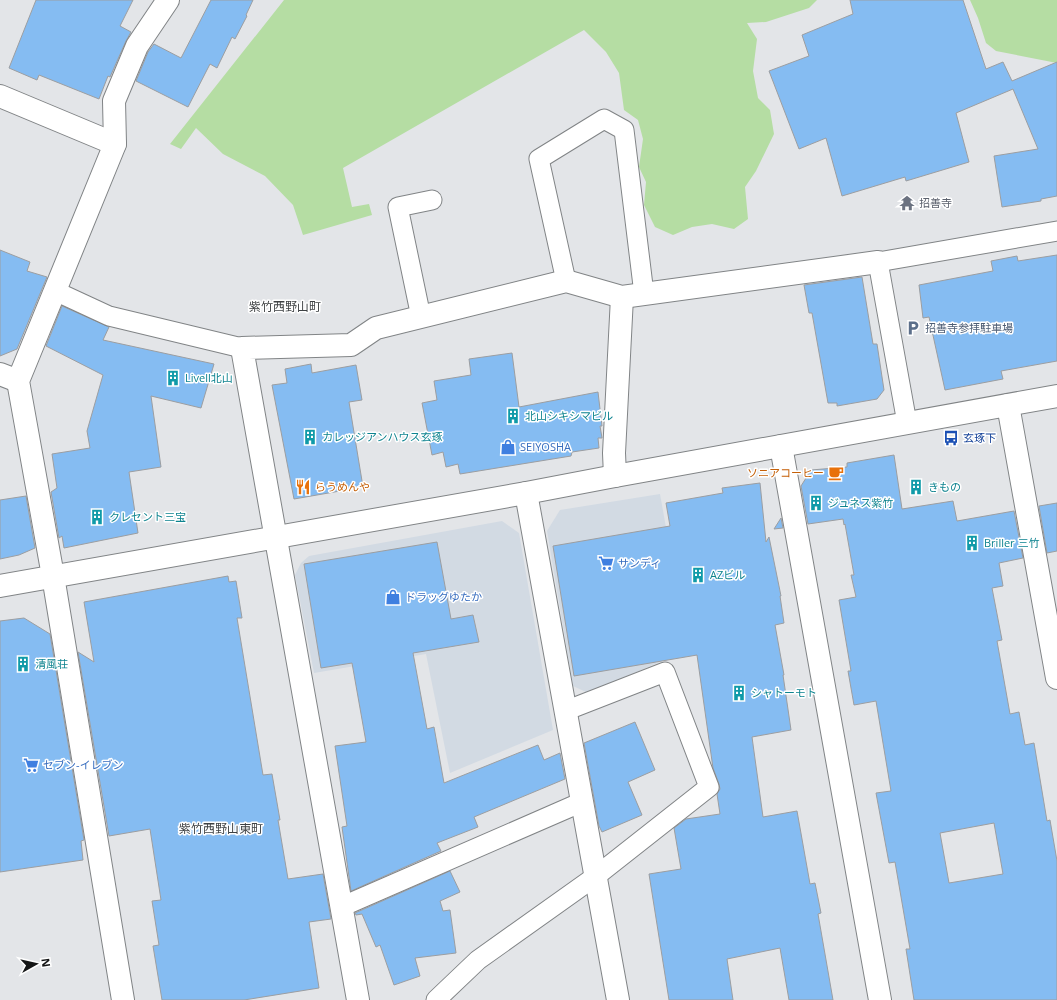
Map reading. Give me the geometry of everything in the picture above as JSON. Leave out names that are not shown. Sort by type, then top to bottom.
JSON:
[{"type":"street","points":[[124,1000],[53,576],[9,378],[54,291],[115,144],[114,101],[137,46],[168,0]]},
{"type":"street","points":[[0,96],[115,144]]},
{"type":"street","points":[[358,1000],[242,348],[351,345],[376,328],[566,281],[622,296],[878,262]]},
{"type":"street","points":[[615,476],[614,453],[622,296]]},
{"type":"street","points":[[0,586],[526,494],[615,476],[1057,396]]},
{"type":"street","points":[[1008,405],[1057,678]]},
{"type":"street","points":[[781,446],[880,1000]]},
{"type":"street","points":[[526,494],[618,1000]]},
{"type":"lane","points":[[566,281],[539,159],[604,119],[624,130],[644,294]]},
{"type":"lane","points":[[420,317],[398,207],[432,200]]},
{"type":"lane","points":[[907,423],[878,262],[1057,231]]},
{"type":"lane","points":[[54,291],[108,316],[242,348]]},
{"type":"lane","points":[[436,1000],[478,960],[596,876],[709,787],[664,672],[565,711]]},
{"type":"lane","points":[[341,907],[582,802]]},
{"type":"shaded area","points":[[660,494],[688,650],[592,691],[586,692],[573,686],[547,531],[560,510]]},
{"type":"shaded area","points":[[502,521],[519,533],[553,730],[450,773],[426,654],[314,673],[295,575],[301,563],[309,556]]},
{"type":"green space","points":[[284,0],[817,0],[809,8],[766,22],[747,23],[757,39],[753,71],[758,98],[770,110],[774,134],[756,171],[745,187],[748,219],[734,229],[712,224],[692,227],[673,235],[655,227],[644,205],[646,182],[639,167],[643,139],[638,120],[624,110],[619,73],[606,52],[584,30],[343,168],[352,207],[369,204],[372,215],[303,235],[293,205],[265,176],[223,154],[196,128],[181,149],[170,144]]},
{"type":"green space","points":[[970,0],[1057,0],[1057,63],[996,51],[986,43],[978,18]]},
{"type":"building","points":[[36,0],[133,0],[120,26],[131,32],[110,77],[108,76],[99,99],[39,75],[37,80],[9,68]]},
{"type":"building","points":[[211,0],[253,0],[246,15],[247,16],[235,39],[232,37],[217,68],[210,64],[188,107],[136,81],[148,52],[154,44],[181,58]]},
{"type":"building","points":[[850,0],[963,0],[986,69],[1003,62],[1012,81],[1057,62],[1057,196],[1041,199],[1041,201],[1002,207],[994,156],[1038,149],[1013,89],[956,113],[969,162],[906,181],[905,177],[842,196],[826,138],[799,149],[769,71],[809,56],[802,35],[853,14]]},
{"type":"building","points":[[0,250],[30,262],[27,271],[47,277],[17,349],[0,356]]},
{"type":"building","points":[[1057,255],[1057,361],[1001,371],[1003,379],[945,390],[929,317],[923,318],[919,285],[993,271],[991,261],[1017,256],[1018,261]]},
{"type":"building","points":[[862,277],[873,344],[877,344],[884,390],[877,399],[837,406],[837,403],[828,403],[812,313],[809,313],[804,285]]},
{"type":"building","points":[[62,306],[109,327],[103,340],[214,364],[201,408],[151,396],[161,467],[129,472],[138,533],[64,548],[62,536],[59,538],[51,492],[57,488],[52,454],[90,448],[87,431],[103,375],[46,346]]},
{"type":"building","name":"北山シキシマビル","points":[[512,353],[519,407],[598,392],[602,426],[600,426],[602,438],[598,438],[599,448],[572,452],[571,456],[460,474],[458,464],[446,467],[443,452],[432,455],[422,403],[437,400],[434,381],[471,375],[469,359]]},
{"type":"building","name":"カレッジアンハウス玄琢","points":[[311,364],[312,373],[356,365],[362,400],[349,402],[363,487],[294,499],[272,385],[287,383],[285,369]]},
{"type":"building","points":[[894,455],[902,509],[953,501],[957,521],[1014,511],[1023,558],[999,563],[1003,586],[992,588],[1002,640],[997,641],[1010,714],[1019,712],[1025,745],[1034,743],[1047,821],[1050,820],[1057,861],[1057,1000],[914,1000],[906,949],[910,949],[895,862],[889,863],[876,793],[891,791],[876,701],[854,705],[848,671],[851,671],[839,600],[856,597],[851,575],[854,575],[845,524],[844,525],[843,519],[808,524],[801,486],[811,470],[847,467],[847,463]],"holes":[[[994,823],[1003,874],[949,883],[940,833]]]},
{"type":"building","points":[[760,483],[766,542],[769,537],[781,596],[784,623],[775,625],[784,675],[791,730],[752,737],[763,817],[797,811],[810,884],[815,883],[821,913],[818,914],[833,1000],[789,1000],[780,948],[727,959],[733,1000],[669,1000],[649,874],[681,869],[674,828],[686,819],[720,814],[717,794],[720,789],[713,768],[697,655],[574,676],[553,546],[670,526],[666,503],[723,493],[722,488]]},
{"type":"building","points":[[26,496],[35,548],[19,555],[0,559],[0,500]]},
{"type":"building","points":[[1057,503],[1057,551],[1047,553],[1039,506]]},
{"type":"building","points":[[781,518],[783,528],[774,529]]},
{"type":"building","points":[[437,542],[451,619],[473,615],[479,642],[413,653],[427,729],[434,727],[444,783],[538,745],[544,760],[560,753],[565,779],[474,817],[478,827],[437,843],[441,851],[351,891],[342,827],[347,826],[335,746],[366,742],[352,663],[321,668],[304,564]]},
{"type":"building","points":[[228,576],[229,582],[236,581],[242,618],[237,618],[263,775],[272,774],[288,879],[323,874],[331,919],[309,922],[319,988],[244,1000],[162,1000],[153,946],[159,945],[152,901],[161,900],[150,829],[109,836],[78,652],[94,662],[84,602]]},
{"type":"building","points":[[24,618],[50,634],[84,840],[81,841],[83,860],[0,872],[0,621]]},
{"type":"building","points":[[635,722],[655,770],[628,782],[642,815],[602,832],[599,826],[584,743]]},
{"type":"building","points":[[450,871],[460,892],[440,901],[443,911],[450,910],[456,953],[415,958],[420,976],[394,985],[380,945],[376,947],[362,914],[356,915],[355,913]]},
{"type":"place","name":"招善寺","points":[[907,203]]},
{"type":"place","name":"招善寺参拝駐車場","points":[[913,328]]},
{"type":"place","name":"Livell北山","points":[[173,378]]},
{"type":"place","name":"北山シキシマビル","points":[[513,416]]},
{"type":"place","name":"カレッジアンハウス玄琢","points":[[310,437]]},
{"type":"place","name":"玄琢下","points":[[951,438]]},
{"type":"place","name":"SEIYOSHA","points":[[508,447]]},
{"type":"place","name":"ソニアコーヒー","points":[[836,473]]},
{"type":"place","name":"らうめんや","points":[[303,487]]},
{"type":"place","name":"きもの","points":[[916,487]]},
{"type":"place","name":"ジュネス紫竹","points":[[816,503]]},
{"type":"place","name":"クレセント三宝","points":[[97,517]]},
{"type":"place","name":"Briller 三竹","points":[[972,543]]},
{"type":"place","name":"サンディ","points":[[606,563]]},
{"type":"place","name":"AZビル","points":[[698,575]]},
{"type":"place","name":"ドラッグゆたか","points":[[393,597]]},
{"type":"place","name":"清風荘","points":[[23,664]]},
{"type":"place","name":"シャトーモト","points":[[739,693]]},
{"type":"place","name":"セブン-イレブン","points":[[31,765]]},
{"type":"district","name":"紫竹西野山町","points":[[285,307]]},
{"type":"district","name":"紫竹西野山東町","points":[[221,829]]}]
